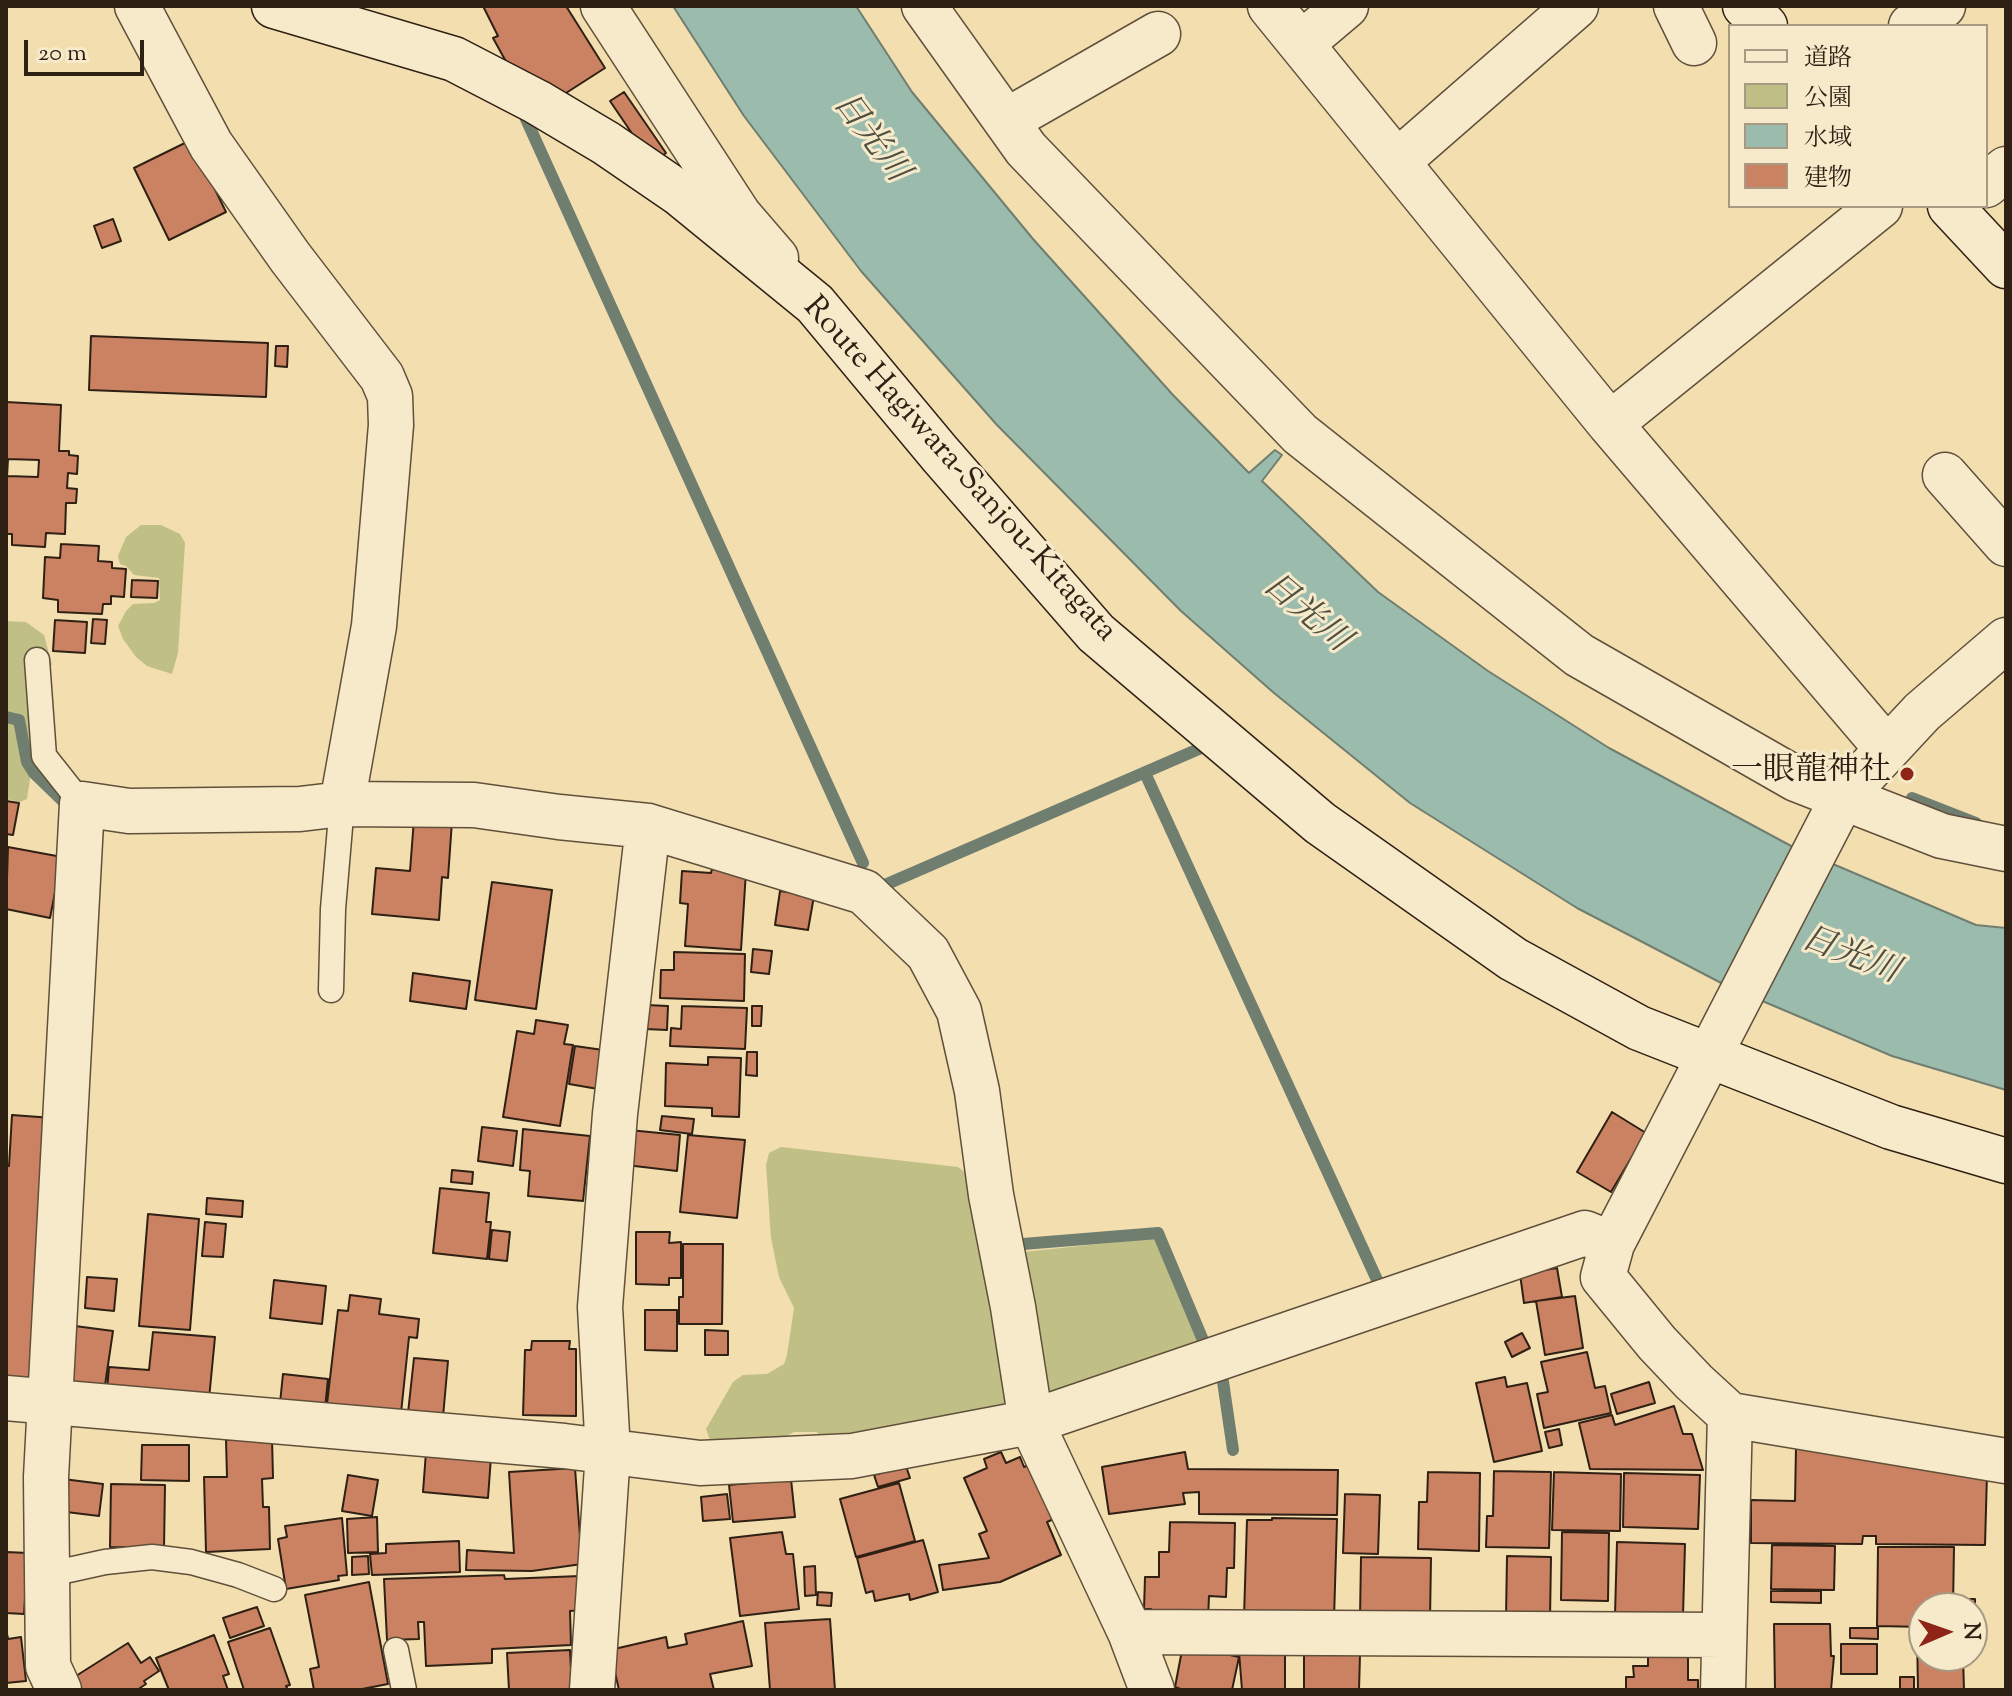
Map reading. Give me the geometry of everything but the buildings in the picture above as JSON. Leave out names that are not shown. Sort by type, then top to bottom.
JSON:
[{"type":"street","points":[[137,6],[211,145],[290,257],[382,377],[390,396],[391,425],[374,626],[342,804]]},
{"type":"street","name":"Route Hagiwara-Sanjou-Kitagata","points":[[274,6],[454,59],[537,102],[606,143],[679,193],[815,304],[1096,633],[1320,823],[1513,959],[1639,1028],[1716,1047],[1891,1127],[2006,1161]]},
{"type":"street","points":[[603,6],[739,215],[815,304]]},
{"type":"street","points":[[924,6],[1026,149],[1300,434],[1579,655],[1796,779],[1942,836],[2006,849]]},
{"type":"street","points":[[1270,6],[1610,424],[1887,749]]},
{"type":"street","points":[[1301,44],[1346,6]]},
{"type":"street","points":[[1397,162],[1576,6]]},
{"type":"street","points":[[1745,6],[1763,24]]},
{"type":"street","points":[[1914,24],[1943,6]]},
{"type":"street","points":[[1006,121],[1158,34]]},
{"type":"street","points":[[1988,183],[2006,169]]},
{"type":"street","points":[[1610,424],[1878,208]]},
{"type":"street","points":[[1967,208],[2006,266]]},
{"type":"street","points":[[1945,475],[2006,544]]},
{"type":"street","points":[[2006,640],[1922,712],[1843,797],[1612,1244],[1603,1277],[1657,1343],[1730,1415],[2006,1461]]},
{"type":"street","points":[[59,1690],[48,1666],[46,1477],[82,804],[129,811],[300,809],[342,804],[474,805],[648,826],[864,892],[928,953],[959,1011],[977,1091],[991,1195],[1031,1422],[1130,1632],[1152,1690]]},
{"type":"street","points":[[592,1690],[608,1452],[600,1307],[615,1114],[648,826]]},
{"type":"street","points":[[6,1398],[548,1444],[700,1463],[836,1457],[1031,1422],[1585,1233],[1612,1244]]},
{"type":"street","points":[[1723,1690],[1730,1415]]},
{"type":"street","points":[[1130,1632],[1724,1635]]},
{"type":"lane","points":[[37,660],[44,756],[82,804]]},
{"type":"lane","points":[[331,990],[333,909],[342,804]]},
{"type":"lane","points":[[46,1575],[105,1562],[152,1557],[191,1562],[274,1589]]},
{"type":"lane","points":[[396,1650],[404,1690]]},
{"type":"green space","points":[[141,525],[161,525],[180,534],[185,543],[178,653],[172,674],[147,666],[136,657],[118,626],[133,604],[160,600],[159,578],[134,575],[120,564],[118,556],[126,537]]},
{"type":"green space","points":[[6,621],[26,622],[44,635],[52,665],[32,675],[33,759],[27,799],[20,802],[6,799]]},
{"type":"green space","points":[[781,1147],[958,1167],[966,1173],[1017,1383],[1015,1396],[1003,1409],[823,1437],[816,1432],[794,1432],[775,1442],[711,1443],[706,1429],[733,1382],[743,1375],[767,1374],[784,1364],[787,1355],[794,1308],[779,1277],[771,1238],[766,1165],[769,1153]]},
{"type":"green space","points":[[1154,1238],[1204,1349],[1048,1395],[1014,1253]]},
{"type":"water","name":"日光川","points":[[673,6],[856,6],[912,92],[1033,239],[1173,395],[1249,473],[1275,450],[1282,455],[1262,481],[1378,592],[1488,671],[1609,748],[1793,847],[1976,925],[2006,928],[2006,1090],[1892,1056],[1727,986],[1577,908],[1410,803],[1274,693],[1181,611],[997,425],[861,271],[744,116]]},
{"type":"waterway","points":[[526,119],[863,863]]},
{"type":"waterway","points":[[6,717],[19,720],[27,762],[34,773],[69,807]]},
{"type":"waterway","points":[[887,884],[1201,748]]},
{"type":"waterway","points":[[1145,773],[1378,1282]]},
{"type":"waterway","points":[[1912,798],[1976,823]]},
{"type":"waterway","points":[[1023,1244],[1158,1233],[1205,1345]]},
{"type":"waterway","points":[[1222,1375],[1233,1450]]},
{"type":"place","name":"一眼龍神社","points":[[1907,774]]}]
